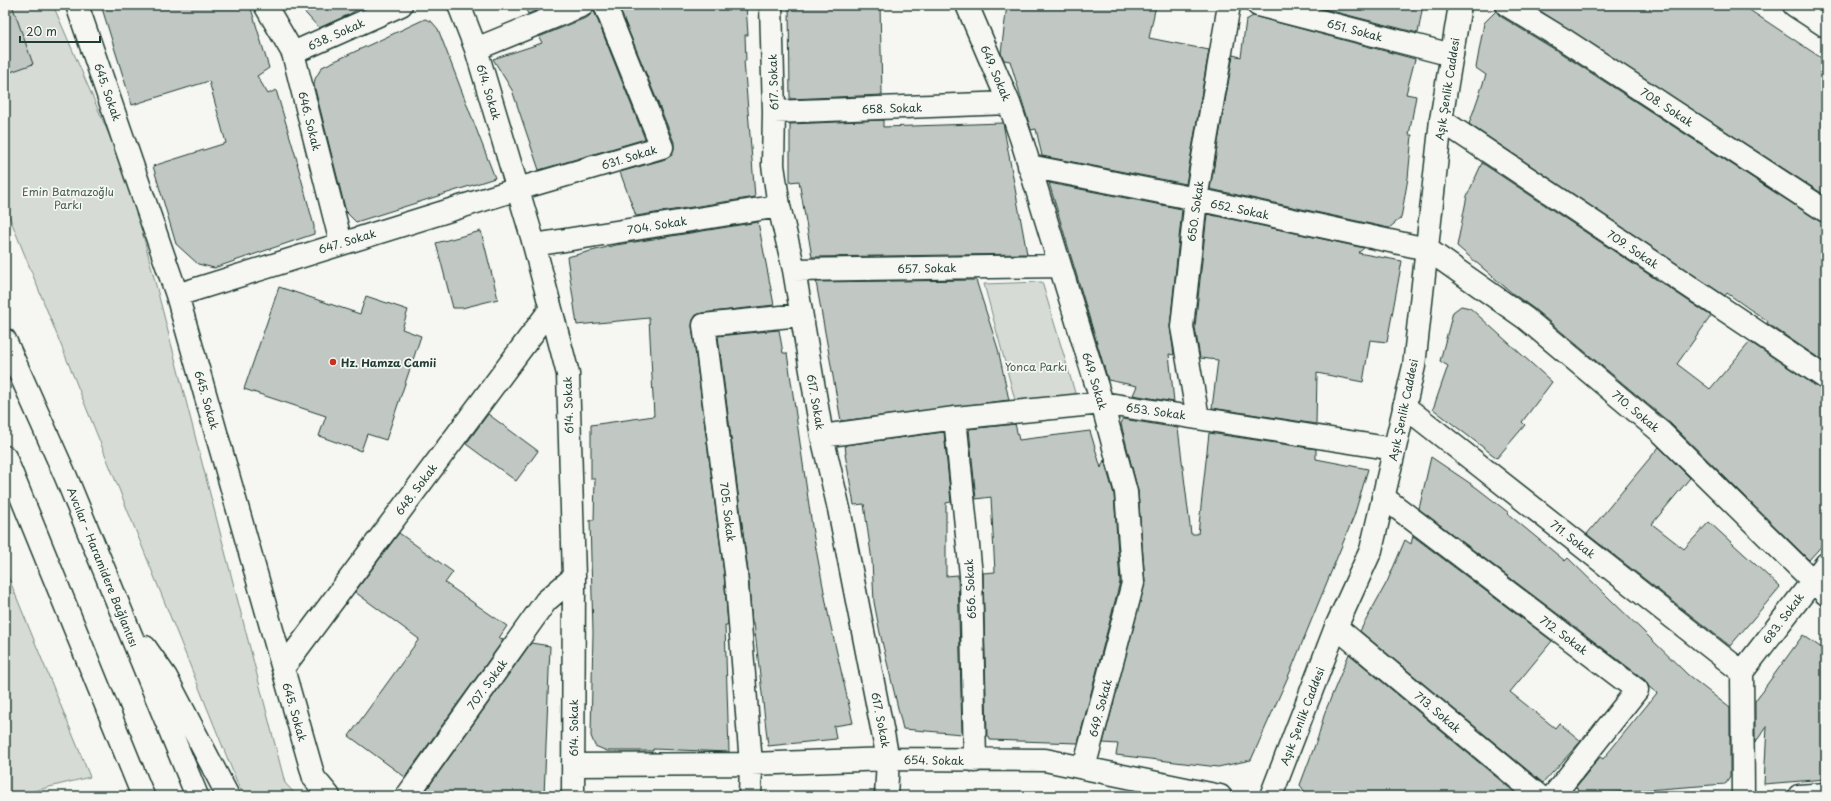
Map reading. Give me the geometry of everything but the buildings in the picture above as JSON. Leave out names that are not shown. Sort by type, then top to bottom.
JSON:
[{"type":"main road","name":"645. Sokak","points":[[77,5],[177,295],[314,778],[329,796]]},
{"type":"main road","name":"646. Sokak","points":[[265,5],[293,53],[341,243]]},
{"type":"main road","name":"638. Sokak","points":[[293,53],[401,5]]},
{"type":"main road","name":"614. Sokak","points":[[459,5],[476,49],[518,189],[568,374],[574,577],[573,796]]},
{"type":"main road","points":[[476,49],[583,5]]},
{"type":"main road","name":"631. Sokak","points":[[518,189],[662,147],[604,5]]},
{"type":"main road","name":"617. Sokak","points":[[771,5],[774,112],[773,165],[779,206],[794,270],[800,315],[822,436],[888,759],[886,796]]},
{"type":"main road","name":"649. Sokak","points":[[967,5],[1009,103],[1022,141],[1102,403],[1126,492],[1133,583],[1084,768]]},
{"type":"main road","name":"650. Sokak","points":[[1198,418],[1182,326],[1196,199],[1229,5]]},
{"type":"main road","name":"651. Sokak","points":[[1258,5],[1452,55]]},
{"type":"main road","name":"Aşık Şenlik Caddesi","points":[[1271,796],[1336,627],[1371,550],[1414,366],[1441,120],[1460,5]]},
{"type":"main road","name":"708. Sokak","points":[[1507,5],[1566,41],[1826,211]]},
{"type":"main road","points":[[1794,5],[1826,26]]},
{"type":"main road","name":"658. Sokak","points":[[774,112],[1009,103]]},
{"type":"main road","name":"709. Sokak","points":[[1441,120],[1826,378]]},
{"type":"main road","name":"652. Sokak","points":[[1029,166],[1196,199],[1427,249]]},
{"type":"main road","name":"647. Sokak","points":[[177,295],[518,189]]},
{"type":"main road","name":"704. Sokak","points":[[534,245],[779,206]]},
{"type":"main road","name":"710. Sokak","points":[[1427,249],[1525,318],[1662,433],[1819,588]]},
{"type":"main road","name":"657. Sokak","points":[[794,270],[1060,266]]},
{"type":"main road","name":"648. Sokak","points":[[283,668],[550,310]]},
{"type":"main road","name":"705. Sokak","points":[[750,796],[751,764],[736,573],[704,325],[800,315]]},
{"type":"main road","name":"Avcılar - Haramidere Bağlantısı","points":[[5,340],[66,477],[197,796]]},
{"type":"main road","name":"653. Sokak","points":[[822,436],[955,418],[1102,403],[1394,449]]},
{"type":"main road","name":"711. Sokak","points":[[1404,406],[1742,672]]},
{"type":"main road","name":"656. Sokak","points":[[955,418],[971,575],[975,761]]},
{"type":"main road","points":[[5,457],[144,796]]},
{"type":"main road","name":"712. Sokak","points":[[1383,497],[1637,690],[1553,796]]},
{"type":"main road","name":"683. Sokak","points":[[1742,672],[1819,588],[1826,564]]},
{"type":"main road","name":"707. Sokak","points":[[407,796],[546,601],[574,577]]},
{"type":"main road","points":[[127,627],[148,651],[166,677],[228,796]]},
{"type":"main road","name":"713. Sokak","points":[[1336,627],[1539,796]]},
{"type":"main road","points":[[1742,672],[1744,796]]},
{"type":"main road","name":"654. Sokak","points":[[573,765],[751,764],[888,759],[975,761],[1045,760],[1220,796]]},
{"type":"main road","points":[[1799,796],[1826,794]]},
{"type":"green space","name":"Emin Batmazoğlu Parkı","points":[[5,5],[53,5],[129,181],[285,783],[297,796],[245,796],[239,787],[5,206]]},
{"type":"green space","name":"Yonca Parkı","points":[[1042,282],[1076,396],[1015,400],[984,284]]},
{"type":"green space","points":[[5,569],[90,777],[13,796],[5,796]]},
{"type":"place","name":"Hz. Hamza Camii","points":[[333,362]]}]
